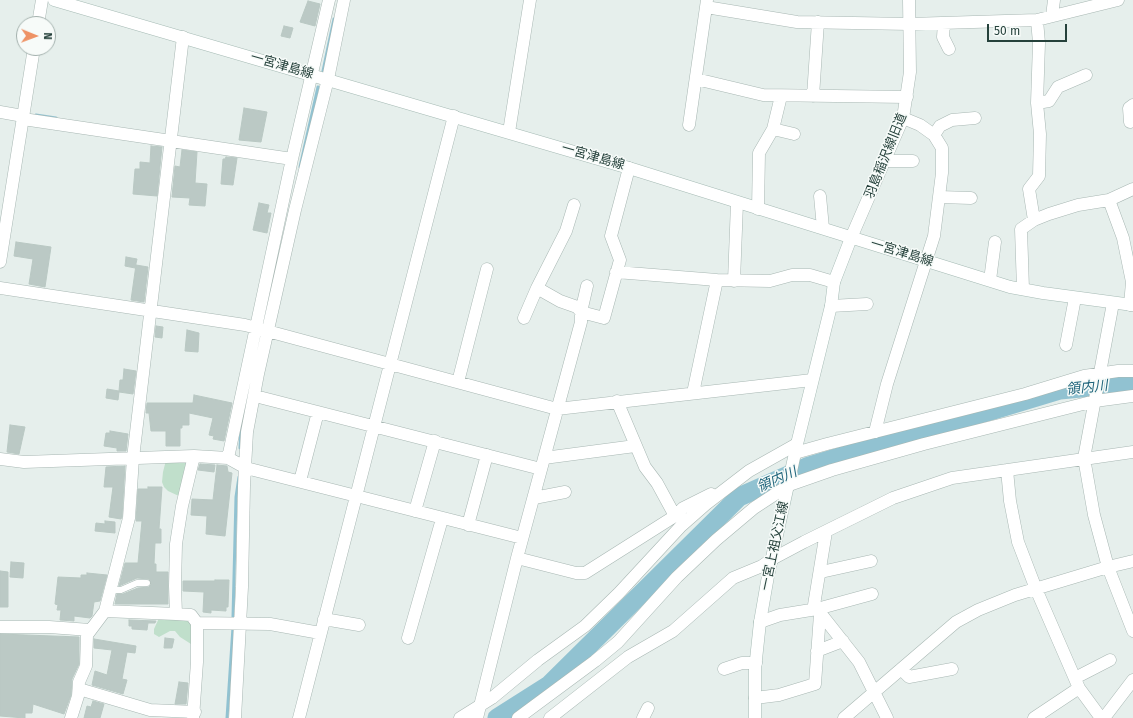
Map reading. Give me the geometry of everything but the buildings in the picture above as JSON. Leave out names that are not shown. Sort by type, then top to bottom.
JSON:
[{"type":"street","points":[[39,16],[42,0]]},
{"type":"street","name":"一宮津島線","points":[[54,0],[509,132],[990,280],[1023,289],[1075,298],[1131,305]]},
{"type":"street","points":[[228,458],[254,327],[329,0]]},
{"type":"street","points":[[235,718],[240,623],[244,486],[248,432],[254,396],[295,210],[328,79],[344,0]]},
{"type":"street","points":[[509,132],[530,0]]},
{"type":"street","name":"羽島稲沢線旧道","points":[[851,238],[886,161],[903,118],[910,72],[909,0]]},
{"type":"street","points":[[1052,16],[1054,0]]},
{"type":"street","points":[[689,125],[707,4],[797,22],[910,24],[1037,20],[1118,0]]},
{"type":"street","points":[[1034,220],[1029,189],[1038,176],[1040,134],[1037,103],[1039,43],[1037,20]]},
{"type":"street","points":[[813,96],[818,22]]},
{"type":"street","points":[[944,22],[943,37],[949,49]]},
{"type":"street","points":[[71,718],[79,689],[79,682],[86,666],[87,635],[105,611],[129,518],[134,458],[183,37]]},
{"type":"street","points":[[0,262],[33,56]]},
{"type":"street","points":[[1037,103],[1049,101],[1058,87],[1086,75]]},
{"type":"street","points":[[696,79],[763,95],[907,97]]},
{"type":"street","points":[[758,209],[759,153],[773,129],[781,96]]},
{"type":"street","points":[[1133,105],[1129,108],[1130,122],[1133,121]]},
{"type":"street","points":[[0,112],[23,117],[292,159]]},
{"type":"street","points":[[299,718],[454,116]]},
{"type":"street","points":[[875,432],[905,325],[934,236],[939,198],[942,148],[934,135],[920,125],[903,118]]},
{"type":"street","points":[[934,135],[940,126],[952,120],[975,118]]},
{"type":"street","points":[[773,129],[794,134]]},
{"type":"street","points":[[886,161],[895,162],[907,157]]},
{"type":"street","points":[[537,288],[560,301],[577,307],[581,312],[604,318],[620,260],[611,236],[629,168]]},
{"type":"street","points":[[1023,289],[1021,229],[1034,220],[1078,205],[1109,200],[1133,189]]},
{"type":"street","points":[[820,196],[823,228]]},
{"type":"street","points":[[939,198],[971,198]]},
{"type":"street","points":[[1109,200],[1123,238],[1132,282],[1131,305]]},
{"type":"street","points":[[734,281],[737,203]]},
{"type":"street","points":[[524,318],[537,288],[566,232],[574,205]]},
{"type":"street","name":"一宮上祖父江線","points":[[755,718],[756,663],[760,622],[772,558],[830,306],[834,282],[851,238]]},
{"type":"street","points":[[990,280],[995,242]]},
{"type":"street","points":[[458,382],[487,269]]},
{"type":"street","points":[[616,272],[717,280],[770,282],[792,275],[810,275],[834,282]]},
{"type":"street","points":[[693,393],[717,280]]},
{"type":"street","points":[[478,713],[522,538],[581,322],[581,312],[587,286]]},
{"type":"street","points":[[0,288],[254,327],[557,409],[812,380]]},
{"type":"street","points":[[1066,345],[1075,298]]},
{"type":"street","points":[[1112,303],[1084,458],[1094,515],[1108,567],[1133,631]]},
{"type":"street","points":[[830,306],[868,304]]},
{"type":"street","points":[[517,558],[576,573],[585,573],[675,516],[683,508],[736,480],[780,452],[796,451],[875,432],[1100,374],[1133,371]]},
{"type":"street","points":[[254,396],[487,455],[542,464],[636,446]]},
{"type":"street","points":[[518,718],[596,661],[618,642],[677,577],[716,540],[754,508],[789,483],[924,444],[1095,400],[1133,396]]},
{"type":"street","points":[[617,401],[636,446],[675,516]]},
{"type":"street","points":[[300,481],[318,412]]},
{"type":"street","points":[[415,511],[435,442]]},
{"type":"street","points":[[550,718],[628,656],[673,631],[733,578],[762,566],[772,558],[893,498],[952,478],[1133,452]]},
{"type":"street","points":[[468,525],[487,455]]},
{"type":"street","points":[[176,614],[176,544],[182,506],[194,456]]},
{"type":"street","points":[[0,459],[24,462],[194,456],[228,458],[246,468],[522,538]]},
{"type":"street","points":[[1007,470],[1010,501],[1018,542],[1036,589],[1077,683],[1101,718]]},
{"type":"street","points":[[460,718],[478,713],[585,626],[619,593],[681,526],[736,480]]},
{"type":"street","points":[[534,498],[565,492]]},
{"type":"street","points":[[408,638],[442,518]]},
{"type":"street","points":[[826,532],[821,572],[814,606],[859,662],[886,718]]},
{"type":"street","points":[[821,572],[871,561]]},
{"type":"street","points":[[844,718],[956,622],[978,610],[1036,589],[1133,561]]},
{"type":"street","points":[[760,622],[780,615],[819,612],[872,594]]},
{"type":"street","points":[[79,689],[150,710],[194,715],[198,662],[197,623],[191,615],[105,611]]},
{"type":"street","points":[[755,698],[779,695],[815,684],[819,612]]},
{"type":"street","points":[[324,619],[359,625]]},
{"type":"street","points":[[197,623],[270,624],[320,633]]},
{"type":"street","points":[[0,627],[49,627],[90,630]]},
{"type":"street","points":[[817,650],[843,641]]},
{"type":"street","points":[[1034,718],[1077,683],[1110,660]]},
{"type":"street","points":[[724,670],[742,663],[756,663]]},
{"type":"street","points":[[902,669],[910,677],[952,669]]},
{"type":"street","points":[[1104,718],[1133,680]]},
{"type":"lane","points":[[111,590],[121,590],[137,583],[148,583]]},
{"type":"green space","points":[[188,459],[181,497],[168,491],[164,487],[162,482],[163,472],[166,460]]},
{"type":"green space","points":[[160,616],[189,617],[195,623],[191,644],[180,637],[175,631],[170,631],[159,637],[154,634],[154,629]]},
{"type":"waterway","points":[[323,71],[334,19]]},
{"type":"waterway","points":[[300,167],[318,87]]},
{"type":"waterway","points":[[36,115],[56,118]]},
{"type":"waterway","points":[[240,448],[241,427],[250,383]]},
{"type":"waterway","name":"領内川","points":[[497,718],[549,685],[739,497],[809,466],[1060,390],[1133,383]]},
{"type":"waterway","points":[[233,617],[236,497],[239,477]]},
{"type":"waterway","points":[[227,718],[233,627]]}]
